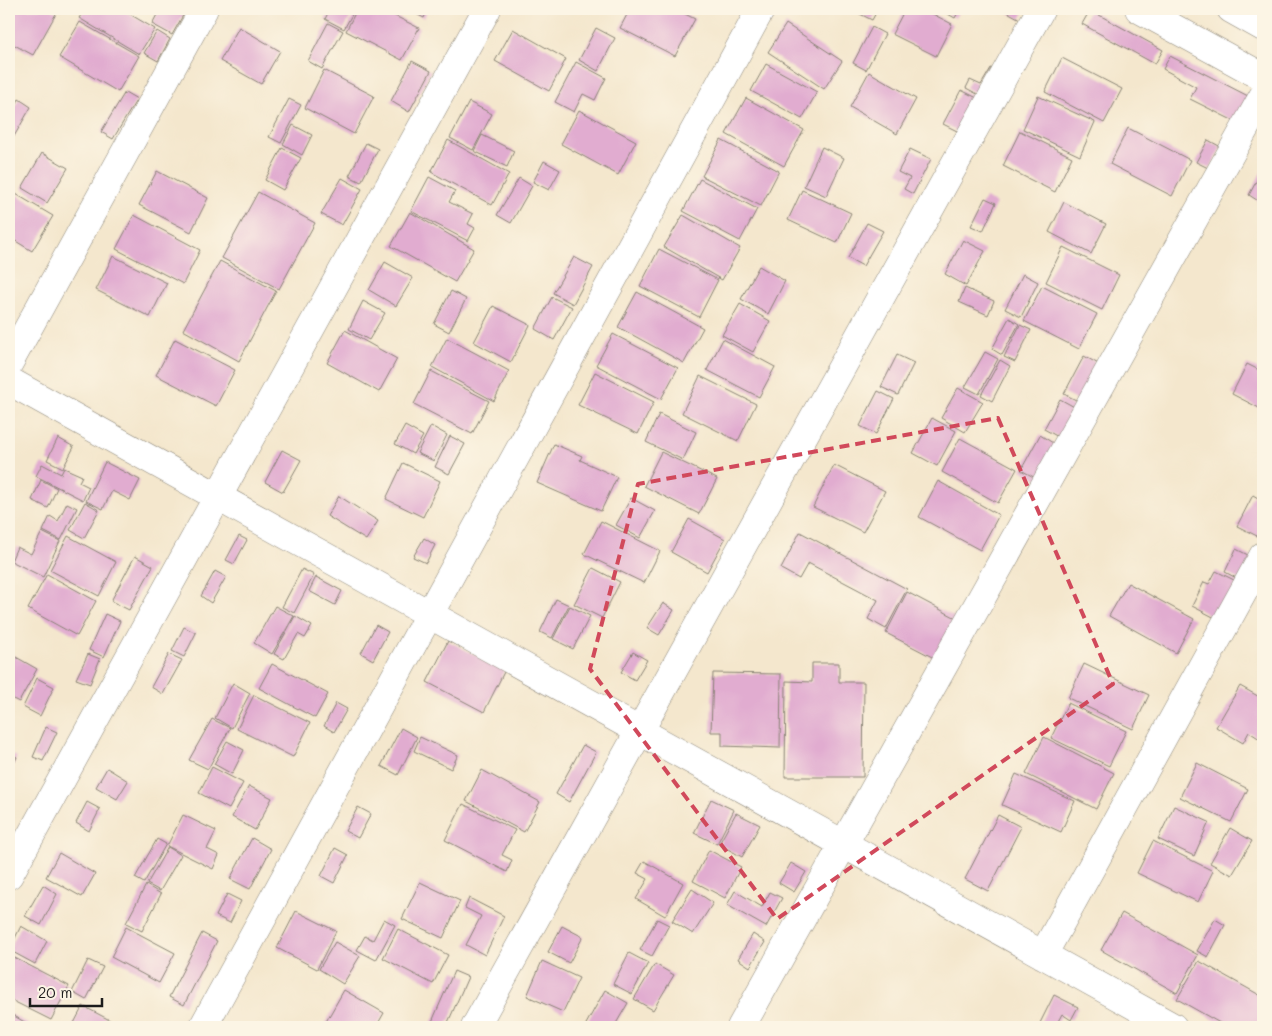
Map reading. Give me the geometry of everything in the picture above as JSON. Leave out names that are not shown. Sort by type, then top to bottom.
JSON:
[{"type":"street","points":[[9,363],[204,9]]},
{"type":"street","points":[[9,875],[487,9]]},
{"type":"street","points":[[203,1027],[761,9]]},
{"type":"street","points":[[475,1027],[1041,9]]},
{"type":"street","points":[[1139,9],[1263,78]]},
{"type":"street","points":[[1231,9],[1263,27]]},
{"type":"street","points":[[741,1027],[1263,96]]},
{"type":"street","points":[[9,382],[1043,955],[1145,1020],[1174,1027]]},
{"type":"street","points":[[1043,955],[1263,556]]},
{"type":"highlighted area","points":[[998,418],[1113,684],[777,919],[590,669],[638,484]]},
{"type":"building","points":[[9,9],[51,9],[57,12],[33,55],[9,42]]},
{"type":"building","points":[[85,9],[121,9],[155,29],[139,54],[79,18]]},
{"type":"building","points":[[160,9],[186,10],[172,35],[152,24]]},
{"type":"building","points":[[330,9],[355,9],[344,29],[325,19]]},
{"type":"building","points":[[357,9],[381,9],[419,28],[402,60],[346,31]]},
{"type":"building","points":[[406,9],[428,9],[424,18]]},
{"type":"building","points":[[630,9],[675,9],[695,19],[675,56],[620,28]]},
{"type":"building","points":[[850,9],[878,9],[872,20]]},
{"type":"building","points":[[905,9],[923,9],[952,24],[936,56],[892,34]]},
{"type":"building","points":[[939,9],[960,9],[955,18]]},
{"type":"building","points":[[1002,9],[1026,9],[1020,19]]},
{"type":"building","points":[[1090,10],[1163,50],[1155,64],[1082,24]]},
{"type":"building","points":[[80,22],[139,56],[118,92],[59,57]]},
{"type":"building","points":[[328,23],[343,31],[322,69],[308,61]]},
{"type":"building","points":[[786,24],[842,61],[824,89],[768,52]]},
{"type":"building","points":[[239,27],[280,51],[261,84],[220,61]]},
{"type":"building","points":[[872,27],[885,34],[866,70],[853,63]]},
{"type":"building","points":[[596,28],[615,38],[598,71],[579,60]]},
{"type":"building","points":[[513,29],[566,59],[549,91],[495,61]]},
{"type":"building","points":[[157,31],[170,39],[158,61],[144,53]]},
{"type":"building","points":[[1170,56],[1250,97],[1236,122],[1190,99],[1196,87],[1163,69]]},
{"type":"building","points":[[1062,58],[1122,89],[1104,123],[1045,92]]},
{"type":"building","points":[[412,61],[431,71],[409,112],[391,101]]},
{"type":"building","points":[[576,62],[606,78],[595,100],[583,94],[574,112],[555,102]]},
{"type":"building","points":[[766,64],[817,92],[802,119],[751,91]]},
{"type":"building","points":[[991,68],[999,72],[985,98],[966,88],[970,80],[981,85]]},
{"type":"building","points":[[324,70],[374,96],[354,134],[305,108]]},
{"type":"building","points":[[869,72],[916,99],[897,134],[850,107]]},
{"type":"building","points":[[961,90],[977,98],[959,132],[943,124]]},
{"type":"building","points":[[125,92],[137,99],[113,139],[101,132]]},
{"type":"building","points":[[1038,96],[1095,122],[1080,156],[1023,129]]},
{"type":"building","points":[[746,98],[804,130],[784,166],[726,134]]},
{"type":"building","points":[[19,99],[31,107],[9,145],[9,117]]},
{"type":"building","points":[[289,99],[301,105],[281,143],[269,137]]},
{"type":"building","points":[[469,102],[492,114],[473,150],[450,138]]},
{"type":"building","points":[[579,110],[636,141],[618,175],[561,144]]},
{"type":"building","points":[[293,125],[312,135],[302,155],[283,144]]},
{"type":"building","points":[[1128,128],[1190,160],[1172,196],[1110,164]]},
{"type":"building","points":[[1020,131],[1072,157],[1055,192],[1003,166]]},
{"type":"building","points":[[482,135],[514,151],[507,167],[474,151]]},
{"type":"building","points":[[448,140],[509,174],[492,205],[431,172]]},
{"type":"building","points":[[721,140],[779,171],[761,206],[702,176]]},
{"type":"building","points":[[1208,140],[1221,147],[1210,169],[1196,162]]},
{"type":"building","points":[[366,143],[378,149],[361,182],[349,176]]},
{"type":"building","points":[[822,147],[844,158],[826,196],[804,186]]},
{"type":"building","points":[[282,148],[301,158],[283,190],[265,180]]},
{"type":"building","points":[[910,149],[931,159],[913,194],[904,189],[910,178],[898,172]]},
{"type":"building","points":[[42,153],[68,168],[47,203],[22,188]]},
{"type":"building","points":[[544,161],[560,170],[549,190],[533,182]]},
{"type":"building","points":[[1263,169],[1263,204],[1249,195]]},
{"type":"building","points":[[157,171],[208,198],[191,232],[139,205]]},
{"type":"building","points":[[429,177],[455,191],[449,202],[473,214],[468,224],[475,228],[468,241],[411,211]]},
{"type":"building","points":[[342,178],[362,189],[342,225],[321,214]]},
{"type":"building","points":[[519,178],[532,186],[511,223],[497,215]]},
{"type":"building","points":[[700,179],[757,209],[740,241],[683,211]]},
{"type":"building","points":[[9,190],[53,216],[32,251],[9,237]]},
{"type":"building","points":[[802,190],[851,213],[837,243],[788,220]]},
{"type":"building","points":[[258,192],[315,223],[279,289],[222,258]]},
{"type":"building","points":[[985,198],[996,203],[983,231],[971,226]]},
{"type":"building","points":[[1064,202],[1106,224],[1091,254],[1049,232]]},
{"type":"building","points":[[410,212],[474,249],[455,282],[391,246]]},
{"type":"building","points":[[134,215],[200,250],[183,284],[116,249]]},
{"type":"building","points":[[683,215],[740,248],[722,280],[664,247]]},
{"type":"building","points":[[867,223],[883,231],[863,266],[848,258]]},
{"type":"building","points":[[963,240],[985,251],[966,286],[945,274]]},
{"type":"building","points":[[1063,247],[1119,275],[1102,310],[1046,282]]},
{"type":"building","points":[[659,249],[718,280],[699,317],[640,286]]},
{"type":"building","points":[[113,256],[167,283],[150,317],[96,290]]},
{"type":"building","points":[[574,257],[593,267],[573,304],[553,293]]},
{"type":"building","points":[[220,261],[276,291],[239,361],[183,330]]},
{"type":"building","points":[[385,262],[413,278],[396,306],[369,290]]},
{"type":"building","points":[[759,266],[785,281],[768,314],[741,299]]},
{"type":"building","points":[[1023,274],[1038,282],[1021,317],[1005,309]]},
{"type":"building","points":[[1042,286],[1097,314],[1079,349],[1024,321]]},
{"type":"building","points":[[965,288],[994,301],[988,315],[959,302]]},
{"type":"building","points":[[451,291],[466,299],[449,332],[434,324]]},
{"type":"building","points":[[637,292],[703,328],[684,363],[618,327]]},
{"type":"building","points":[[552,297],[572,307],[554,340],[535,329]]},
{"type":"building","points":[[363,301],[385,313],[369,340],[349,329]]},
{"type":"building","points":[[740,304],[770,321],[753,352],[722,335]]},
{"type":"building","points":[[493,306],[530,325],[511,362],[474,342]]},
{"type":"building","points":[[1009,318],[1019,324],[1002,355],[992,349]]},
{"type":"building","points":[[1020,325],[1031,330],[1015,362],[1004,357]]},
{"type":"building","points":[[345,330],[397,359],[379,392],[327,363]]},
{"type":"building","points":[[613,334],[678,368],[661,399],[596,365]]},
{"type":"building","points":[[447,338],[509,371],[494,401],[432,367]]},
{"type":"building","points":[[175,339],[235,370],[216,406],[156,375]]},
{"type":"building","points":[[723,339],[775,367],[759,397],[707,370]]},
{"type":"building","points":[[985,352],[998,359],[979,394],[965,387]]},
{"type":"building","points":[[897,355],[914,363],[898,395],[881,387]]},
{"type":"building","points":[[1084,356],[1104,367],[1084,404],[1064,394]]},
{"type":"building","points":[[1000,360],[1010,366],[992,401],[981,395]]},
{"type":"building","points":[[1247,364],[1263,372],[1263,410],[1232,394]]},
{"type":"building","points":[[431,371],[489,401],[472,434],[414,404]]},
{"type":"building","points":[[595,372],[654,402],[638,434],[578,405]]},
{"type":"building","points":[[700,376],[756,404],[738,441],[682,413]]},
{"type":"building","points":[[958,388],[983,402],[965,432],[941,418]]},
{"type":"building","points":[[878,391],[894,399],[876,434],[860,426]]},
{"type":"building","points":[[1060,399],[1078,409],[1062,439],[1044,429]]},
{"type":"building","points":[[659,414],[696,432],[683,460],[646,442]]},
{"type":"building","points":[[932,418],[956,431],[937,466],[913,453]]},
{"type":"building","points":[[405,426],[423,436],[413,454],[395,444]]},
{"type":"building","points":[[431,426],[447,435],[434,461],[417,453]]},
{"type":"building","points":[[1040,435],[1058,446],[1039,480],[1021,470]]},
{"type":"building","points":[[450,436],[465,444],[449,474],[435,467]]},
{"type":"building","points":[[58,438],[74,447],[63,468],[47,460]]},
{"type":"building","points":[[960,438],[1017,469],[998,503],[942,472]]},
{"type":"building","points":[[554,444],[582,456],[580,460],[617,477],[601,511],[537,483]]},
{"type":"building","points":[[282,450],[301,460],[283,492],[265,482]]},
{"type":"building","points":[[661,452],[717,479],[699,514],[644,486]]},
{"type":"building","points":[[105,462],[140,480],[130,500],[112,491],[103,509],[86,501]]},
{"type":"building","points":[[403,463],[440,481],[423,517],[386,499]]},
{"type":"building","points":[[42,464],[61,474],[64,468],[82,476],[79,482],[89,487],[83,500],[36,476]]},
{"type":"building","points":[[834,465],[885,491],[863,532],[813,507]]},
{"type":"building","points":[[41,480],[57,488],[48,508],[32,500]]},
{"type":"building","points":[[938,481],[999,515],[980,550],[919,517]]},
{"type":"building","points":[[1253,495],[1263,501],[1263,533],[1261,538],[1237,526]]},
{"type":"building","points":[[339,496],[378,521],[366,540],[327,516]]},
{"type":"building","points":[[631,498],[655,511],[640,538],[616,525]]},
{"type":"building","points":[[85,502],[99,510],[84,538],[70,530]]},
{"type":"building","points":[[67,503],[77,508],[61,540],[43,531],[50,516],[58,521]]},
{"type":"building","points":[[689,519],[725,539],[707,572],[671,552]]},
{"type":"building","points":[[601,521],[660,551],[644,583],[584,554]]},
{"type":"building","points":[[42,532],[60,541],[43,577],[11,561],[17,547],[31,554]]},
{"type":"building","points":[[800,532],[907,589],[886,629],[868,619],[878,600],[808,563],[799,579],[781,569]]},
{"type":"building","points":[[68,536],[116,562],[99,596],[50,570]]},
{"type":"building","points":[[239,536],[247,540],[234,564],[226,560]]},
{"type":"building","points":[[424,538],[435,545],[426,563],[413,557]]},
{"type":"building","points":[[1236,549],[1252,557],[1240,580],[1225,572]]},
{"type":"building","points":[[135,556],[153,566],[129,610],[111,601]]},
{"type":"building","points":[[593,568],[620,582],[602,618],[574,604]]},
{"type":"building","points":[[302,569],[314,575],[294,613],[282,607]]},
{"type":"building","points":[[215,571],[226,577],[211,603],[201,596]]},
{"type":"building","points":[[1216,571],[1238,582],[1219,620],[1192,606],[1204,582],[1209,584]]},
{"type":"building","points":[[47,574],[96,601],[77,636],[28,609]]},
{"type":"building","points":[[316,577],[342,591],[335,605],[309,591]]},
{"type":"building","points":[[1128,583],[1194,619],[1176,653],[1109,616]]},
{"type":"building","points":[[907,592],[958,619],[936,659],[886,633]]},
{"type":"building","points":[[556,599],[569,605],[552,638],[540,632]]},
{"type":"building","points":[[663,603],[674,610],[659,635],[647,628]]},
{"type":"building","points":[[275,606],[294,616],[272,654],[254,643]]},
{"type":"building","points":[[570,606],[590,616],[573,649],[553,639]]},
{"type":"building","points":[[105,614],[120,621],[104,657],[89,650]]},
{"type":"building","points":[[295,616],[312,626],[305,638],[298,634],[284,659],[274,654]]},
{"type":"building","points":[[376,625],[388,632],[373,660],[361,653]]},
{"type":"building","points":[[184,627],[196,633],[184,657],[172,651]]},
{"type":"building","points":[[448,641],[505,670],[484,712],[427,682]]},
{"type":"building","points":[[633,652],[647,660],[635,680],[621,672]]},
{"type":"building","points":[[9,653],[37,669],[19,702],[9,697]]},
{"type":"building","points":[[88,654],[100,659],[90,684],[76,679]]},
{"type":"building","points":[[169,654],[182,660],[163,694],[151,687]]},
{"type":"building","points":[[812,663],[839,663],[839,682],[864,682],[863,777],[785,777],[786,681],[812,682]]},
{"type":"building","points":[[272,664],[328,694],[315,718],[259,688]]},
{"type":"building","points":[[1084,664],[1149,695],[1133,729],[1068,698]]},
{"type":"building","points":[[713,673],[781,674],[780,748],[722,746],[722,732],[711,732]]},
{"type":"building","points":[[37,678],[54,687],[40,716],[23,707]]},
{"type":"building","points":[[233,683],[250,693],[232,728],[215,718]]},
{"type":"building","points":[[1240,686],[1263,699],[1263,741],[1249,732],[1243,743],[1216,727]]},
{"type":"building","points":[[254,695],[310,723],[293,757],[237,729]]},
{"type":"building","points":[[336,703],[347,709],[334,732],[324,726]]},
{"type":"building","points":[[1068,703],[1126,731],[1109,766],[1051,738]]},
{"type":"building","points":[[212,719],[230,728],[208,769],[189,760]]},
{"type":"building","points":[[46,727],[57,732],[43,761],[33,757]]},
{"type":"building","points":[[401,728],[417,737],[398,775],[381,766]]},
{"type":"building","points":[[420,737],[458,755],[451,769],[414,751]]},
{"type":"building","points":[[1044,737],[1114,773],[1096,809],[1026,774]]},
{"type":"building","points":[[227,741],[244,750],[232,774],[214,764]]},
{"type":"building","points":[[583,745],[596,752],[569,802],[556,794]]},
{"type":"building","points":[[9,753],[17,757],[9,774]]},
{"type":"building","points":[[1197,763],[1248,789],[1231,822],[1180,797]]},
{"type":"building","points":[[212,767],[243,783],[229,809],[199,793]]},
{"type":"building","points":[[107,768],[128,781],[117,799],[96,787]]},
{"type":"building","points":[[482,770],[540,802],[524,832],[466,801]]},
{"type":"building","points":[[1016,774],[1075,801],[1061,832],[1002,805]]},
{"type":"building","points":[[249,786],[272,798],[255,830],[232,817]]},
{"type":"building","points":[[711,799],[734,810],[717,844],[694,833]]},
{"type":"building","points":[[87,802],[100,809],[89,831],[76,823]]},
{"type":"building","points":[[463,804],[515,830],[502,855],[512,860],[507,872],[445,840]]},
{"type":"building","points":[[1174,806],[1209,822],[1194,856],[1158,839]]},
{"type":"building","points":[[358,807],[371,814],[358,838],[345,831]]},
{"type":"building","points":[[736,813],[760,825],[742,857],[719,844]]},
{"type":"building","points":[[183,815],[216,831],[207,849],[219,855],[213,869],[167,846]]},
{"type":"building","points":[[998,815],[1021,827],[988,891],[965,879]]},
{"type":"building","points":[[1230,828],[1252,841],[1232,875],[1210,863]]},
{"type":"building","points":[[252,838],[271,849],[250,889],[230,879]]},
{"type":"building","points":[[157,839],[166,844],[144,883],[135,878]]},
{"type":"building","points":[[1153,841],[1213,871],[1198,902],[1137,873]]},
{"type":"building","points":[[168,847],[181,855],[160,891],[147,884]]},
{"type":"building","points":[[335,848],[348,855],[334,883],[321,876]]},
{"type":"building","points":[[709,850],[741,867],[725,898],[693,881]]},
{"type":"building","points":[[59,853],[95,874],[82,897],[46,877]]},
{"type":"building","points":[[644,861],[683,883],[665,916],[636,899],[648,879],[637,873]]},
{"type":"building","points":[[791,863],[806,872],[794,892],[779,883]]},
{"type":"building","points":[[420,882],[460,901],[443,938],[402,919]]},
{"type":"building","points":[[43,885],[57,894],[41,925],[25,916]]},
{"type":"building","points":[[146,885],[161,894],[142,931],[126,923]]},
{"type":"building","points":[[692,889],[713,903],[693,934],[672,921]]},
{"type":"building","points":[[735,891],[762,907],[770,892],[782,898],[766,927],[727,905]]},
{"type":"building","points":[[227,894],[241,901],[230,923],[216,916]]},
{"type":"building","points":[[469,898],[504,916],[485,955],[466,945],[481,916],[465,908]]},
{"type":"building","points":[[296,911],[336,931],[317,969],[277,948]]},
{"type":"building","points":[[1122,913],[1198,955],[1177,993],[1101,950]]},
{"type":"building","points":[[384,919],[395,925],[376,960],[357,950],[365,936],[373,940]]},
{"type":"building","points":[[657,919],[669,925],[652,956],[640,950]]},
{"type":"building","points":[[1215,919],[1225,925],[1208,957],[1197,951]]},
{"type":"building","points":[[21,926],[47,941],[35,964],[9,950]]},
{"type":"building","points":[[562,926],[583,937],[569,963],[548,952]]},
{"type":"building","points":[[126,927],[175,953],[159,983],[111,957]]},
{"type":"building","points":[[398,929],[448,955],[433,984],[383,958]]},
{"type":"building","points":[[202,933],[217,941],[184,1005],[169,997]]},
{"type":"building","points":[[753,934],[765,942],[750,967],[738,959]]},
{"type":"building","points":[[335,942],[360,956],[343,984],[319,969]]},
{"type":"building","points":[[629,953],[648,963],[632,994],[613,984]]},
{"type":"building","points":[[9,955],[69,986],[51,1020],[9,999]]},
{"type":"building","points":[[88,960],[103,967],[86,1000],[72,992]]},
{"type":"building","points":[[542,961],[579,978],[563,1012],[527,996]]},
{"type":"building","points":[[1199,961],[1263,997],[1263,1023],[1261,1027],[1227,1027],[1177,999]]},
{"type":"building","points":[[655,964],[674,975],[653,1010],[634,999]]},
{"type":"building","points":[[454,971],[468,977],[446,1027],[439,1027],[431,1024]]},
{"type":"building","points":[[344,990],[384,1013],[376,1027],[323,1027]]},
{"type":"building","points":[[605,990],[628,1003],[614,1027],[585,1026]]},
{"type":"building","points":[[1054,995],[1078,1007],[1071,1020],[1062,1014],[1055,1027],[1038,1027]]},
{"type":"building","points":[[83,1006],[123,1027],[72,1027]]},
{"type":"building","points":[[9,1013],[28,1024],[26,1027],[9,1027]]}]
